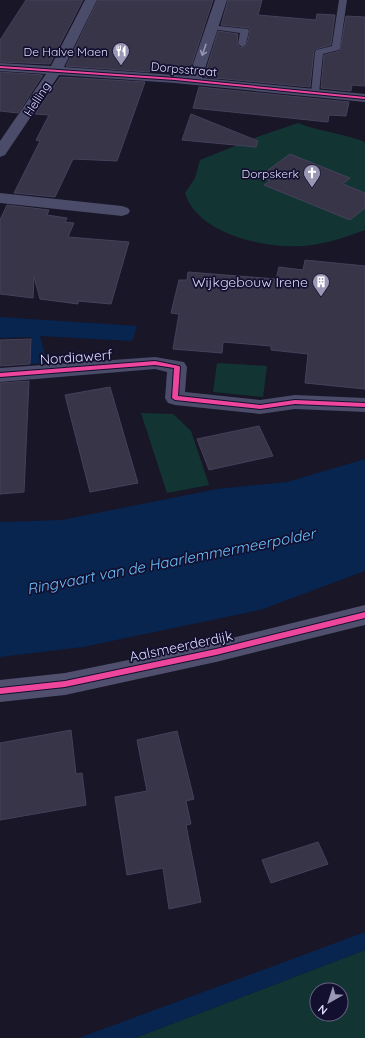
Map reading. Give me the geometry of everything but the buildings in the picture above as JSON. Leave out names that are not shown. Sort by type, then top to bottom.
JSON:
[{"type":"street","name":"Helling","points":[[0,152],[55,71],[91,0]]},
{"type":"street","points":[[194,81],[221,0]]},
{"type":"street","name":"Dorpsstraat","points":[[0,67],[194,81],[365,98]]},
{"type":"street","points":[[0,198],[122,210]]},
{"type":"street","name":"Nordiawerf","points":[[0,375],[155,363],[177,367],[175,398],[260,407],[295,402],[365,405]]},
{"type":"street","name":"Aalsmeerderdijk","points":[[0,691],[65,684],[216,652],[365,615]]},
{"type":"lane","points":[[315,93],[319,52],[336,48],[343,0]]},
{"type":"lane","points":[[212,27],[245,31],[242,44]]},
{"type":"green space","points":[[298,123],[365,142],[365,230],[337,240],[307,246],[273,245],[242,239],[227,233],[213,226],[201,217],[191,206],[185,193],[195,178],[200,160],[257,137]]},
{"type":"green space","points":[[217,363],[267,366],[263,397],[213,392]]},
{"type":"green space","points":[[141,413],[173,414],[191,431],[209,485],[167,493]]},
{"type":"green space","points":[[365,950],[365,1038],[135,1038]]},
{"type":"water","points":[[0,317],[137,326],[132,341],[40,336],[47,363],[30,364],[31,337],[0,338]]},
{"type":"water","name":"Ringvaart van de Haarlemmermeerpolder","points":[[365,459],[365,571],[260,610],[83,647],[0,657],[0,522],[62,520],[217,489],[287,482]]},
{"type":"water","points":[[365,932],[365,950],[135,1038],[79,1038]]},
{"type":"cycle path","points":[[0,67],[175,79],[365,98]]},
{"type":"cycle path","points":[[0,375],[155,363],[177,367],[175,398],[260,407],[295,402],[365,405]]},
{"type":"cycle path","points":[[0,691],[65,684],[216,652],[365,615]]},
{"type":"place","name":"De Halve Maen","points":[[121,66]]},
{"type":"place","name":"Dorpskerk","points":[[312,188]]},
{"type":"place","name":"Wijkgebouw Irene","points":[[321,297]]}]
